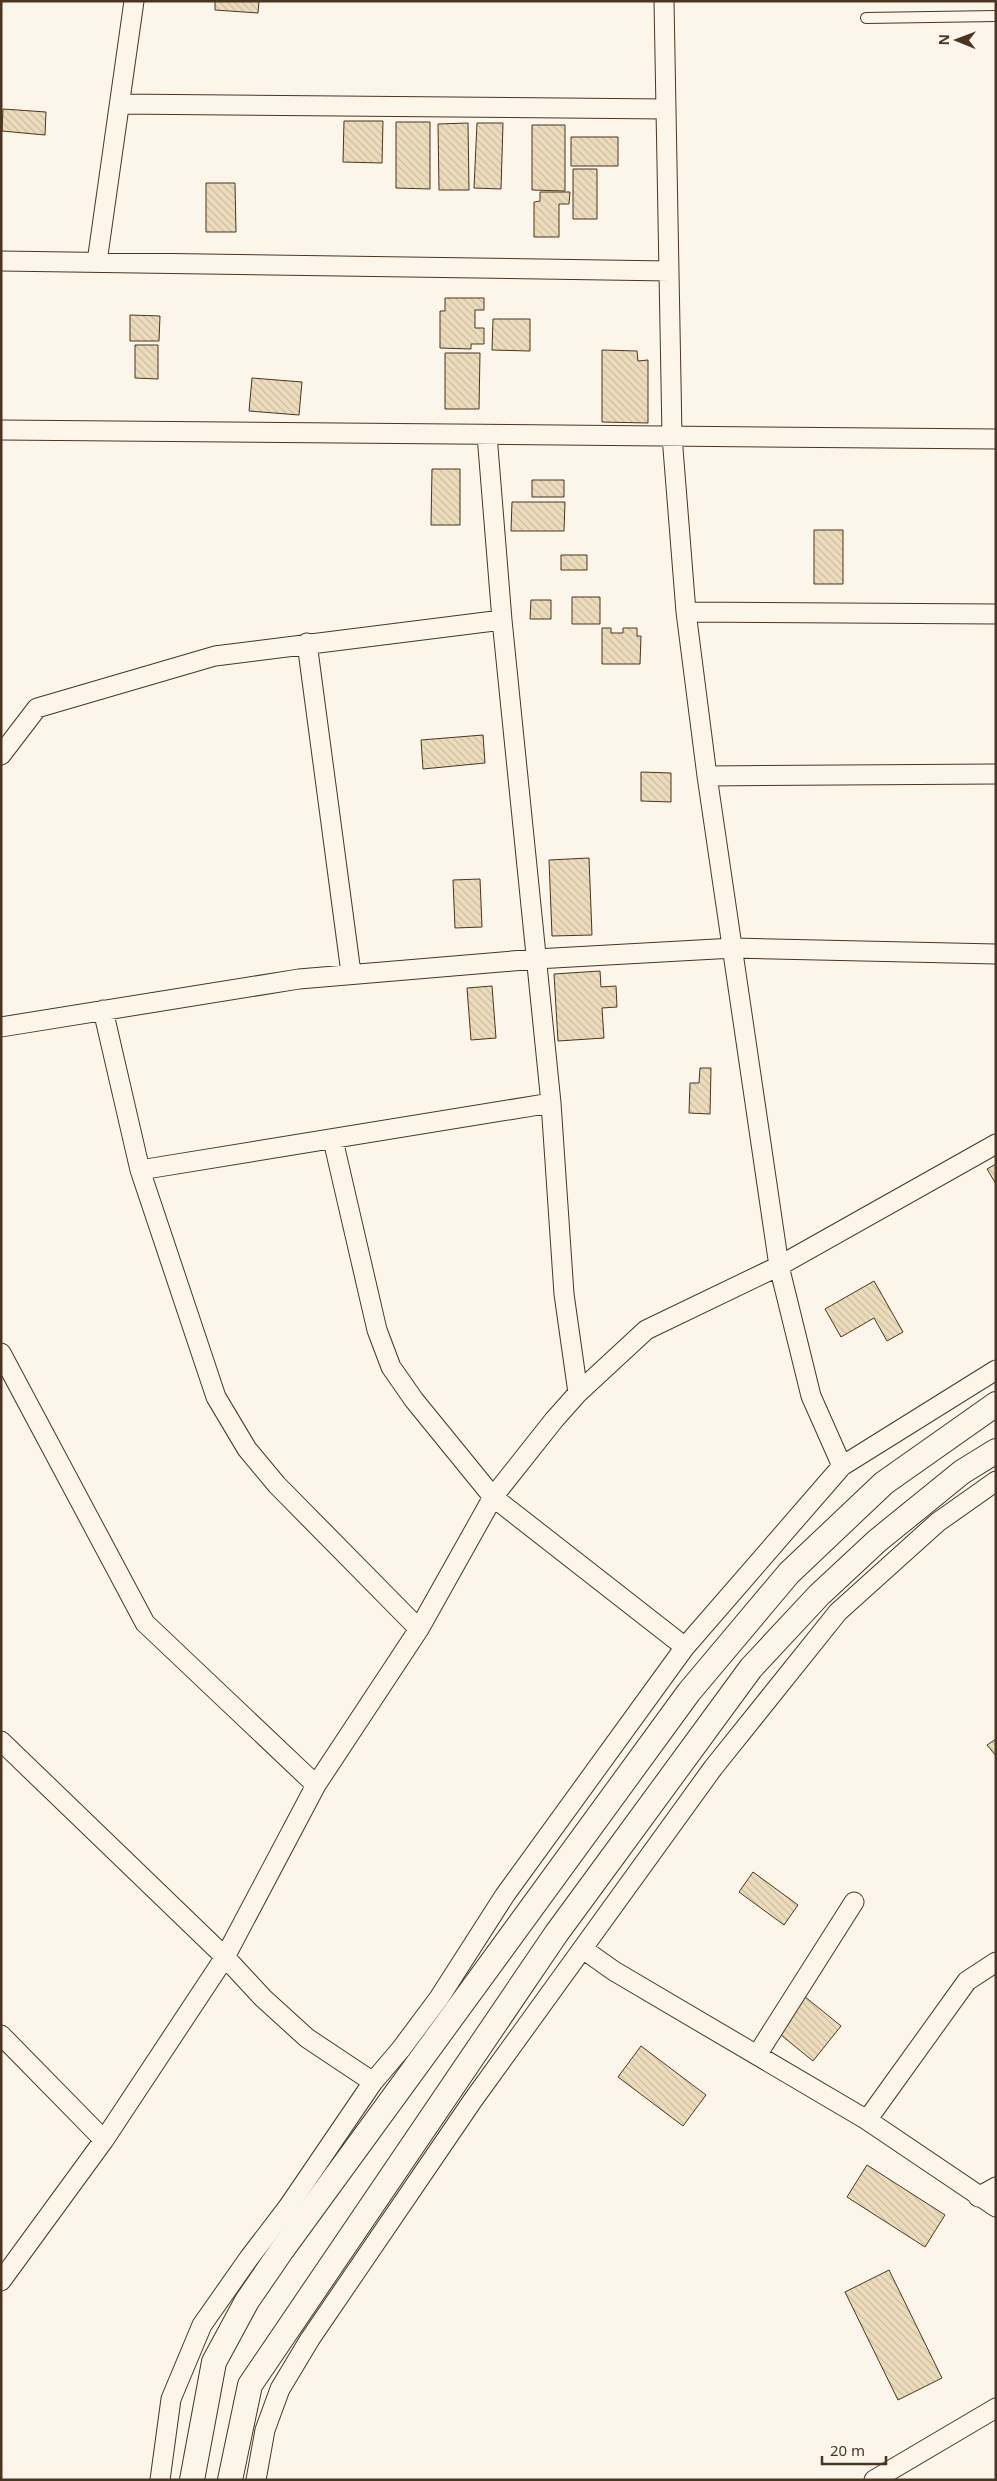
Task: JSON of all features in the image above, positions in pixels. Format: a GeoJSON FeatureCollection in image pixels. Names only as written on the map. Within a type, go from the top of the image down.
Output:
{"type":"FeatureCollection","features":[{"type":"Feature","properties":{"kind":"street"},"geometry":{"type":"LineString","coordinates":[[97,262],[134,1]]}},
{"type":"Feature","properties":{"kind":"street"},"geometry":{"type":"LineString","coordinates":[[664,1],[672,436],[686,612],[707,776],[734,948],[779,1266],[811,1396],[842,1466]]}},
{"type":"Feature","properties":{"kind":"street"},"geometry":{"type":"LineString","coordinates":[[120,104],[666,109]]}},
{"type":"Feature","properties":{"kind":"street"},"geometry":{"type":"LineString","coordinates":[[1,260],[669,272]]}},
{"type":"Feature","properties":{"kind":"street"},"geometry":{"type":"LineString","coordinates":[[1,430],[996,439]]}},
{"type":"Feature","properties":{"kind":"street"},"geometry":{"type":"LineString","coordinates":[[487,435],[502,620],[551,1103],[564,1294],[578,1394]]}},
{"type":"Feature","properties":{"kind":"street"},"geometry":{"type":"LineString","coordinates":[[686,612],[996,614]]}},
{"type":"Feature","properties":{"kind":"street"},"geometry":{"type":"LineString","coordinates":[[1,756],[37,708],[214,656],[502,620]]}},
{"type":"Feature","properties":{"kind":"street"},"geometry":{"type":"LineString","coordinates":[[307,643],[351,973]]}},
{"type":"Feature","properties":{"kind":"street"},"geometry":{"type":"LineString","coordinates":[[707,776],[996,774]]}},
{"type":"Feature","properties":{"kind":"street"},"geometry":{"type":"LineString","coordinates":[[1,1027],[299,979],[351,973],[536,959],[734,948],[996,954]]}},
{"type":"Feature","properties":{"kind":"street"},"geometry":{"type":"LineString","coordinates":[[103,1010],[140,1170],[216,1397],[247,1449],[277,1485],[419,1629]]}},
{"type":"Feature","properties":{"kind":"street"},"geometry":{"type":"LineString","coordinates":[[140,1170],[334,1140],[551,1103]]}},
{"type":"Feature","properties":{"kind":"street"},"geometry":{"type":"LineString","coordinates":[[334,1140],[377,1330],[391,1367],[414,1400],[494,1497],[685,1647]]}},
{"type":"Feature","properties":{"kind":"street"},"geometry":{"type":"LineString","coordinates":[[1,2281],[104,2140],[225,1957],[316,1785],[419,1629],[494,1497],[554,1420],[578,1394],[646,1330],[779,1266],[996,1144]]}},
{"type":"Feature","properties":{"kind":"street"},"geometry":{"type":"LineString","coordinates":[[1,1353],[145,1623],[316,1785]]}},
{"type":"Feature","properties":{"kind":"street"},"geometry":{"type":"LineString","coordinates":[[160,2480],[171,2399],[202,2325],[249,2258],[300,2191],[373,2082],[401,2049],[439,1998],[504,1895],[685,1647],[842,1466],[996,1370]]}},
{"type":"Feature","properties":{"kind":"street"},"geometry":{"type":"LineString","coordinates":[[192,2480],[214,2362],[247,2301],[282,2250],[689,1692],[789,1573],[884,1483],[996,1404]]}},
{"type":"Feature","properties":{"kind":"street"},"geometry":{"type":"LineString","coordinates":[[230,2480],[250,2385],[556,1934],[751,1668],[819,1595],[877,1541],[962,1472],[996,1451]]}},
{"type":"Feature","properties":{"kind":"street"},"geometry":{"type":"LineString","coordinates":[[256,2480],[265,2430],[280,2389],[316,2331],[468,2108],[713,1768],[838,1612],[938,1522],[996,1481]]}},
{"type":"Feature","properties":{"kind":"street"},"geometry":{"type":"LineString","coordinates":[[1,1741],[225,1957],[263,1998],[307,2038],[373,2082]]}},
{"type":"Feature","properties":{"kind":"street"},"geometry":{"type":"LineString","coordinates":[[757,2056],[854,1902]]}},
{"type":"Feature","properties":{"kind":"street"},"geometry":{"type":"LineString","coordinates":[[583,1949],[614,1971],[867,2120],[978,2197],[996,2207]]}},
{"type":"Feature","properties":{"kind":"street"},"geometry":{"type":"LineString","coordinates":[[867,2120],[967,1982],[996,1962]]}},
{"type":"Feature","properties":{"kind":"street"},"geometry":{"type":"LineString","coordinates":[[1,2035],[104,2140]]}},
{"type":"Feature","properties":{"kind":"street"},"geometry":{"type":"LineString","coordinates":[[978,2197],[996,2187]]}},
{"type":"Feature","properties":{"kind":"street"},"geometry":{"type":"LineString","coordinates":[[874,2480],[996,2408]]}},
{"type":"Feature","properties":{"kind":"lane"},"geometry":{"type":"LineString","coordinates":[[866,18],[996,16]]}},
{"type":"Feature","properties":{"kind":"building"},"geometry":{"type":"Polygon","coordinates":[[[215,1],[259,1],[258,13],[215,10],[215,1]]]}},
{"type":"Feature","properties":{"kind":"building"},"geometry":{"type":"Polygon","coordinates":[[[3,109],[46,112],[45,135],[2,131],[3,109]]]}},
{"type":"Feature","properties":{"kind":"building"},"geometry":{"type":"Polygon","coordinates":[[[344,121],[383,121],[382,163],[343,162],[344,121]]]}},
{"type":"Feature","properties":{"kind":"building"},"geometry":{"type":"Polygon","coordinates":[[[396,122],[430,122],[430,189],[396,188],[396,122]]]}},
{"type":"Feature","properties":{"kind":"building"},"geometry":{"type":"Polygon","coordinates":[[[468,123],[469,190],[439,190],[438,124],[468,123]]]}},
{"type":"Feature","properties":{"kind":"building"},"geometry":{"type":"Polygon","coordinates":[[[477,123],[503,123],[501,189],[474,188],[477,123]]]}},
{"type":"Feature","properties":{"kind":"building"},"geometry":{"type":"Polygon","coordinates":[[[532,125],[565,125],[565,191],[532,190],[532,125]]]}},
{"type":"Feature","properties":{"kind":"building"},"geometry":{"type":"Polygon","coordinates":[[[571,137],[618,137],[618,166],[571,166],[571,137]]]}},
{"type":"Feature","properties":{"kind":"building"},"geometry":{"type":"Polygon","coordinates":[[[573,169],[597,169],[597,219],[573,219],[573,169]]]}},
{"type":"Feature","properties":{"kind":"building"},"geometry":{"type":"Polygon","coordinates":[[[206,183],[235,183],[236,232],[206,232],[206,183]]]}},
{"type":"Feature","properties":{"kind":"building"},"geometry":{"type":"Polygon","coordinates":[[[540,192],[570,192],[569,204],[559,204],[559,237],[534,237],[534,202],[540,201],[540,192]]]}},
{"type":"Feature","properties":{"kind":"building"},"geometry":{"type":"Polygon","coordinates":[[[445,298],[484,298],[484,310],[475,310],[475,328],[484,328],[484,344],[471,344],[471,349],[440,348],[440,311],[445,311],[445,298]]]}},
{"type":"Feature","properties":{"kind":"building"},"geometry":{"type":"Polygon","coordinates":[[[130,315],[160,316],[159,341],[130,341],[130,315]]]}},
{"type":"Feature","properties":{"kind":"building"},"geometry":{"type":"Polygon","coordinates":[[[493,319],[530,319],[530,351],[492,350],[493,319]]]}},
{"type":"Feature","properties":{"kind":"building"},"geometry":{"type":"Polygon","coordinates":[[[135,345],[158,345],[158,379],[135,378],[135,345]]]}},
{"type":"Feature","properties":{"kind":"building"},"geometry":{"type":"Polygon","coordinates":[[[602,350],[637,351],[638,361],[648,360],[648,423],[602,422],[602,350]]]}},
{"type":"Feature","properties":{"kind":"building"},"geometry":{"type":"Polygon","coordinates":[[[445,353],[480,353],[479,409],[445,409],[445,353]]]}},
{"type":"Feature","properties":{"kind":"building"},"geometry":{"type":"Polygon","coordinates":[[[252,378],[302,382],[299,415],[249,411],[252,378]]]}},
{"type":"Feature","properties":{"kind":"building"},"geometry":{"type":"Polygon","coordinates":[[[432,469],[460,469],[460,525],[431,525],[432,469]]]}},
{"type":"Feature","properties":{"kind":"building"},"geometry":{"type":"Polygon","coordinates":[[[532,480],[564,480],[564,497],[532,497],[532,480]]]}},
{"type":"Feature","properties":{"kind":"building"},"geometry":{"type":"Polygon","coordinates":[[[512,502],[565,502],[564,531],[511,531],[512,502]]]}},
{"type":"Feature","properties":{"kind":"building"},"geometry":{"type":"Polygon","coordinates":[[[814,530],[843,530],[843,584],[814,584],[814,530]]]}},
{"type":"Feature","properties":{"kind":"building"},"geometry":{"type":"Polygon","coordinates":[[[561,555],[587,555],[587,570],[561,570],[561,555]]]}},
{"type":"Feature","properties":{"kind":"building"},"geometry":{"type":"Polygon","coordinates":[[[572,597],[600,597],[600,624],[572,624],[572,597]]]}},
{"type":"Feature","properties":{"kind":"building"},"geometry":{"type":"Polygon","coordinates":[[[531,600],[551,600],[551,619],[530,619],[531,600]]]}},
{"type":"Feature","properties":{"kind":"building"},"geometry":{"type":"Polygon","coordinates":[[[602,628],[611,628],[611,633],[623,633],[623,628],[637,628],[637,636],[641,636],[640,664],[602,664],[602,628]]]}},
{"type":"Feature","properties":{"kind":"building"},"geometry":{"type":"Polygon","coordinates":[[[483,735],[485,763],[423,769],[421,740],[483,735]]]}},
{"type":"Feature","properties":{"kind":"building"},"geometry":{"type":"Polygon","coordinates":[[[641,772],[671,773],[671,802],[641,801],[641,772]]]}},
{"type":"Feature","properties":{"kind":"building"},"geometry":{"type":"Polygon","coordinates":[[[589,858],[592,935],[552,936],[549,860],[589,858]]]}},
{"type":"Feature","properties":{"kind":"building"},"geometry":{"type":"Polygon","coordinates":[[[480,879],[482,927],[455,928],[453,880],[480,879]]]}},
{"type":"Feature","properties":{"kind":"building"},"geometry":{"type":"Polygon","coordinates":[[[600,971],[601,987],[616,986],[617,1007],[602,1008],[604,1038],[558,1041],[554,974],[600,971]]]}},
{"type":"Feature","properties":{"kind":"building"},"geometry":{"type":"Polygon","coordinates":[[[492,986],[496,1038],[471,1040],[467,988],[492,986]]]}},
{"type":"Feature","properties":{"kind":"building"},"geometry":{"type":"Polygon","coordinates":[[[700,1068],[711,1068],[710,1114],[689,1113],[690,1083],[699,1083],[700,1068]]]}},
{"type":"Feature","properties":{"kind":"building"},"geometry":{"type":"Polygon","coordinates":[[[996,1164],[996,1184],[987,1169],[996,1164]]]}},
{"type":"Feature","properties":{"kind":"building"},"geometry":{"type":"Polygon","coordinates":[[[874,1281],[903,1332],[887,1341],[874,1318],[841,1337],[825,1309],[874,1281]]]}},
{"type":"Feature","properties":{"kind":"building"},"geometry":{"type":"Polygon","coordinates":[[[996,1739],[996,1756],[987,1745],[996,1739]]]}},
{"type":"Feature","properties":{"kind":"building"},"geometry":{"type":"Polygon","coordinates":[[[753,1872],[798,1905],[784,1925],[739,1892],[753,1872]]]}},
{"type":"Feature","properties":{"kind":"building"},"geometry":{"type":"Polygon","coordinates":[[[804,1996],[841,2026],[813,2061],[776,2031],[804,1996]]]}},
{"type":"Feature","properties":{"kind":"building"},"geometry":{"type":"Polygon","coordinates":[[[641,2046],[706,2095],[683,2126],[618,2077],[641,2046]]]}},
{"type":"Feature","properties":{"kind":"building"},"geometry":{"type":"Polygon","coordinates":[[[867,2165],[945,2215],[925,2247],[847,2197],[867,2165]]]}},
{"type":"Feature","properties":{"kind":"building"},"geometry":{"type":"Polygon","coordinates":[[[889,2270],[942,2378],[898,2400],[845,2292],[889,2270]]]}}]}
